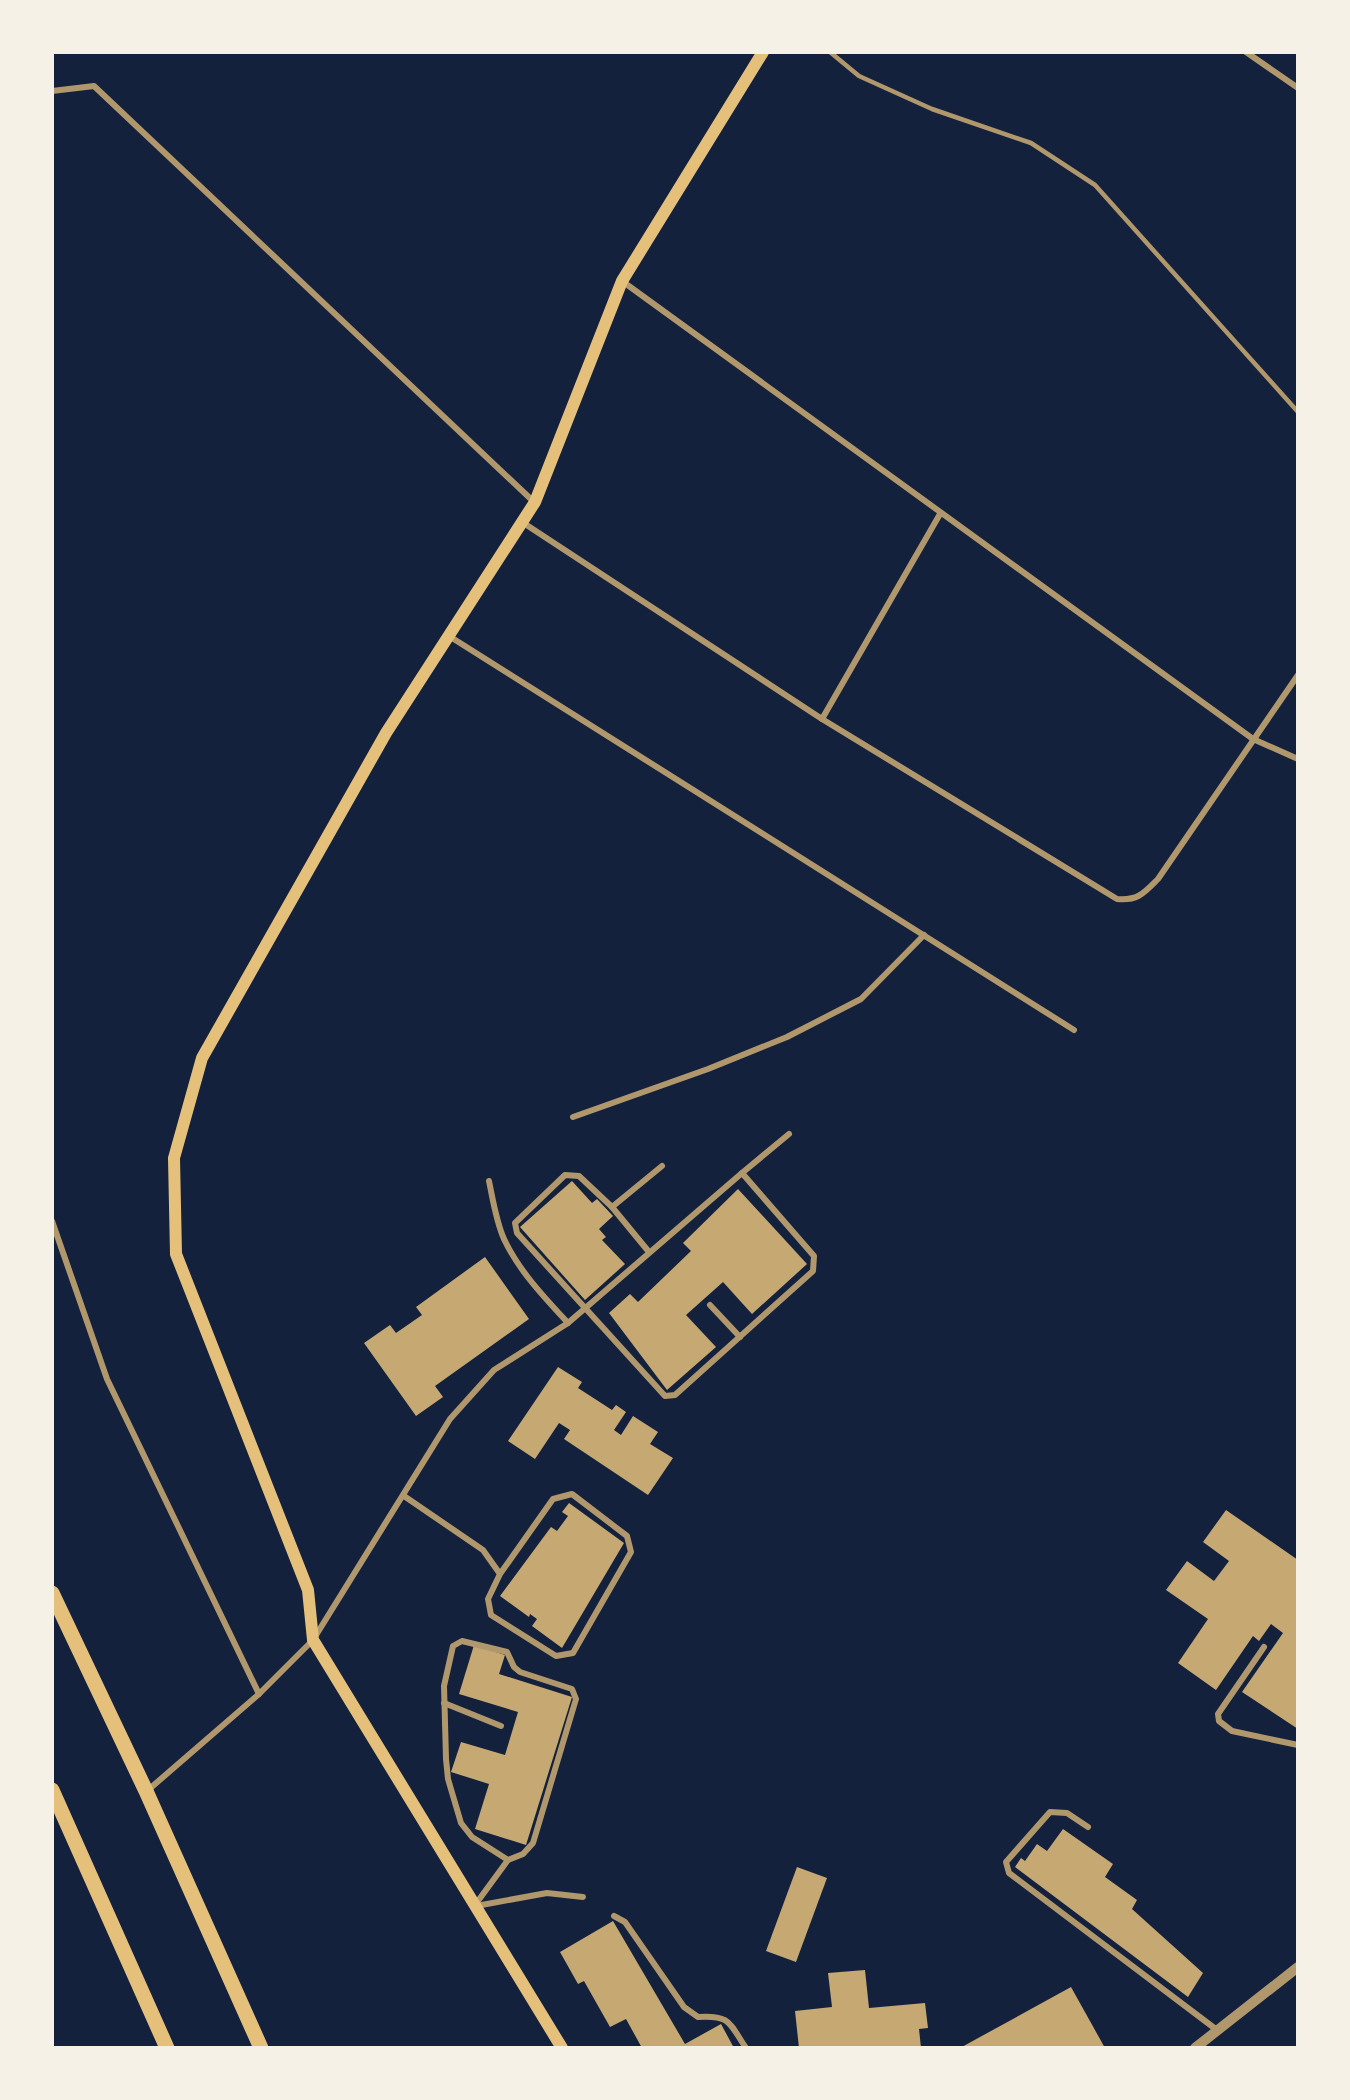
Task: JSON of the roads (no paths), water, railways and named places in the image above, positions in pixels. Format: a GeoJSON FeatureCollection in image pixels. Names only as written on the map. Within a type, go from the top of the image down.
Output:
{"type":"FeatureCollection","features":[{"type":"Feature","properties":{"kind":"main road"},"geometry":{"type":"LineString","coordinates":[[562,2048],[314,1640],[308,1590],[176,1254],[174,1158],[202,1058],[386,733],[535,502],[622,281],[763,52]]}},
{"type":"Feature","properties":{"kind":"main road"},"geometry":{"type":"LineString","coordinates":[[52,1593],[146,1791],[261,2048]]}},
{"type":"Feature","properties":{"kind":"main road"},"geometry":{"type":"LineString","coordinates":[[52,1790],[167,2048]]}},
{"type":"Feature","properties":{"kind":"street"},"geometry":{"type":"LineString","coordinates":[[1246,52],[1298,88]]}},
{"type":"Feature","properties":{"kind":"street"},"geometry":{"type":"LineString","coordinates":[[52,91],[94,86],[535,502]]}},
{"type":"Feature","properties":{"kind":"street"},"geometry":{"type":"LineString","coordinates":[[622,281],[1253,739],[1298,759]]}},
{"type":"Feature","properties":{"kind":"street"},"geometry":{"type":"LineString","coordinates":[[822,719],[940,514]]}},
{"type":"Feature","properties":{"kind":"street"},"geometry":{"type":"LineString","coordinates":[[522,522],[822,719],[1116,899],[1130,900],[1143,894],[1158,879],[1298,675]]}},
{"type":"Feature","properties":{"kind":"street"},"geometry":{"type":"LineString","coordinates":[[449,636],[1074,1030]]}},
{"type":"Feature","properties":{"kind":"street"},"geometry":{"type":"LineString","coordinates":[[573,1117],[708,1069],[787,1037],[861,999],[924,935]]}},
{"type":"Feature","properties":{"kind":"street"},"geometry":{"type":"LineString","coordinates":[[146,1791],[259,1694],[314,1640],[450,1419],[494,1370],[568,1323],[789,1134]]}},
{"type":"Feature","properties":{"kind":"street"},"geometry":{"type":"LineString","coordinates":[[612,1207],[662,1166]]}},
{"type":"Feature","properties":{"kind":"street"},"geometry":{"type":"LineString","coordinates":[[649,1252],[612,1207],[579,1176],[565,1175],[515,1222],[517,1233],[665,1396],[675,1395],[813,1271],[814,1256],[742,1173]]}},
{"type":"Feature","properties":{"kind":"street"},"geometry":{"type":"LineString","coordinates":[[489,1181],[503,1237],[515,1260],[535,1287],[568,1323]]}},
{"type":"Feature","properties":{"kind":"street"},"geometry":{"type":"LineString","coordinates":[[52,1221],[107,1379],[259,1694]]}},
{"type":"Feature","properties":{"kind":"street"},"geometry":{"type":"LineString","coordinates":[[710,1305],[740,1336]]}},
{"type":"Feature","properties":{"kind":"street"},"geometry":{"type":"LineString","coordinates":[[572,1494],[627,1536],[631,1551],[573,1653],[556,1656],[491,1615],[488,1599],[500,1574],[553,1499],[572,1494]]}},
{"type":"Feature","properties":{"kind":"street"},"geometry":{"type":"LineString","coordinates":[[404,1496],[483,1550],[500,1574]]}},
{"type":"Feature","properties":{"kind":"street"},"geometry":{"type":"LineString","coordinates":[[475,1906],[508,1860],[523,1854],[533,1843],[576,1699],[572,1689],[520,1672],[514,1667],[507,1652],[462,1641],[453,1646],[444,1686],[448,1779],[461,1823],[472,1837],[508,1860]]}},
{"type":"Feature","properties":{"kind":"street"},"geometry":{"type":"LineString","coordinates":[[1264,1647],[1218,1714],[1219,1721],[1232,1731],[1298,1746]]}},
{"type":"Feature","properties":{"kind":"street"},"geometry":{"type":"LineString","coordinates":[[444,1702],[501,1726]]}},
{"type":"Feature","properties":{"kind":"street"},"geometry":{"type":"LineString","coordinates":[[1088,1827],[1067,1813],[1050,1812],[1006,1862],[1009,1872],[1217,2030]]}},
{"type":"Feature","properties":{"kind":"street"},"geometry":{"type":"LineString","coordinates":[[475,1906],[548,1893],[583,1898]]}},
{"type":"Feature","properties":{"kind":"street"},"geometry":{"type":"LineString","coordinates":[[614,1916],[625,1922],[684,2007],[698,2017],[718,2016],[728,2021],[746,2048]]}},
{"type":"Feature","properties":{"kind":"street"},"geometry":{"type":"LineString","coordinates":[[1195,2048],[1298,1967]]}},
{"type":"Feature","properties":{"kind":"lane"},"geometry":{"type":"LineString","coordinates":[[830,52],[858,76],[932,109],[1031,143],[1095,185],[1298,412]]}}]}
